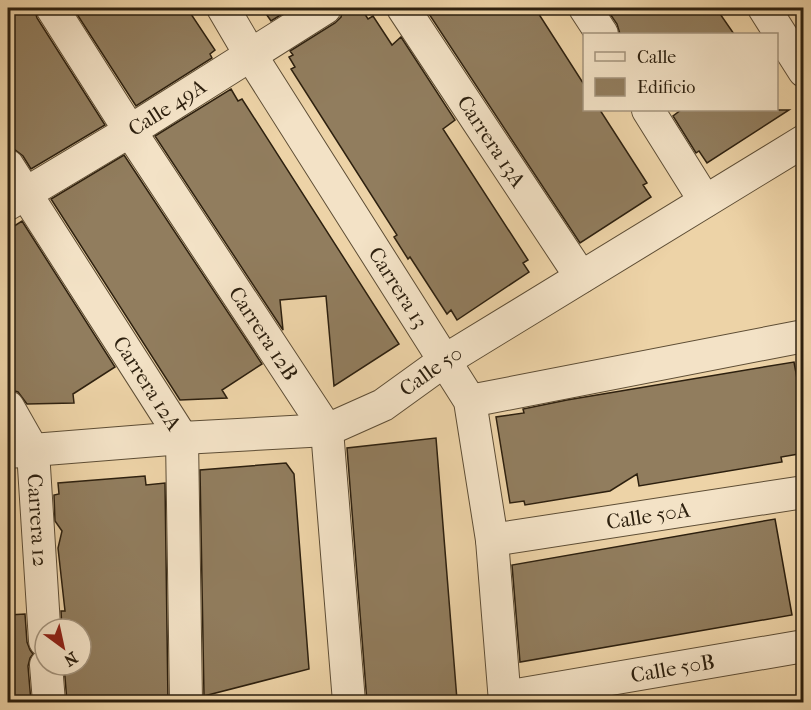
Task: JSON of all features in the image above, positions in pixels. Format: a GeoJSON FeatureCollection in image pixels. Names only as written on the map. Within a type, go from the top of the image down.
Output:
{"type":"FeatureCollection","features":[{"type":"Feature","properties":{"kind":"street","name":"Carrera 12B"},"geometry":{"type":"LineString","coordinates":[[52,8],[130,131],[327,430],[349,702]]}},
{"type":"Feature","properties":{"kind":"street","name":"Carrera 13"},"geometry":{"type":"LineString","coordinates":[[223,8],[470,401],[492,540],[505,700]]}},
{"type":"Feature","properties":{"kind":"street","name":"Calle 49A"},"geometry":{"type":"LineString","coordinates":[[17,199],[325,8]]}},
{"type":"Feature","properties":{"kind":"street","name":"Carrera 13A"},"geometry":{"type":"LineString","coordinates":[[403,8],[581,278]]}},
{"type":"Feature","properties":{"kind":"street"},"geometry":{"type":"LineString","coordinates":[[585,8],[601,33]]}},
{"type":"Feature","properties":{"kind":"street"},"geometry":{"type":"LineString","coordinates":[[764,8],[804,71]]}},
{"type":"Feature","properties":{"kind":"street"},"geometry":{"type":"LineString","coordinates":[[649,111],[705,201]]}},
{"type":"Feature","properties":{"kind":"street","name":"Calle 50"},"geometry":{"type":"LineString","coordinates":[[20,451],[182,438],[327,430],[383,405],[444,361],[804,141]]}},
{"type":"Feature","properties":{"kind":"street","name":"Carrera 12A"},"geometry":{"type":"LineString","coordinates":[[8,166],[17,199],[182,438],[186,702]]}},
{"type":"Feature","properties":{"kind":"street"},"geometry":{"type":"LineString","coordinates":[[470,401],[804,336]]}},
{"type":"Feature","properties":{"kind":"street","name":"Carrera 12"},"geometry":{"type":"LineString","coordinates":[[8,407],[20,451],[42,617]]}},
{"type":"Feature","properties":{"kind":"street","name":"Calle 50A"},"geometry":{"type":"LineString","coordinates":[[492,540],[804,492]]}},
{"type":"Feature","properties":{"kind":"street","name":"Calle 50B"},"geometry":{"type":"LineString","coordinates":[[505,700],[804,646]]}},
{"type":"Feature","properties":{"kind":"street"},"geometry":{"type":"LineString","coordinates":[[47,677],[49,702]]}},
{"type":"Feature","properties":{"kind":"building"},"geometry":{"type":"Polygon","coordinates":[[[8,8],[34,8],[37,18],[105,125],[31,169],[8,139],[8,8]]]}},
{"type":"Feature","properties":{"kind":"building"},"geometry":{"type":"Polygon","coordinates":[[[73,8],[187,8],[215,50],[210,54],[212,58],[136,106],[73,8]]]}},
{"type":"Feature","properties":{"kind":"building"},"geometry":{"type":"Polygon","coordinates":[[[262,8],[292,8],[271,21],[262,8]]]}},
{"type":"Feature","properties":{"kind":"building"},"geometry":{"type":"Polygon","coordinates":[[[343,8],[361,8],[368,19],[373,16],[392,45],[401,37],[455,120],[443,129],[528,260],[523,263],[529,272],[457,320],[451,310],[447,314],[410,257],[408,259],[394,237],[397,235],[291,69],[295,67],[289,57],[293,55],[290,51],[335,23],[341,17],[343,8]]]}},
{"type":"Feature","properties":{"kind":"building"},"geometry":{"type":"Polygon","coordinates":[[[437,8],[535,8],[583,83],[583,111],[601,111],[647,183],[643,185],[651,197],[580,243],[429,14],[437,8]]]}},
{"type":"Feature","properties":{"kind":"building"},"geometry":{"type":"Polygon","coordinates":[[[606,8],[716,8],[733,33],[620,33],[617,24],[606,8]]]}},
{"type":"Feature","properties":{"kind":"building"},"geometry":{"type":"Polygon","coordinates":[[[231,89],[238,101],[242,99],[399,344],[334,386],[326,296],[280,300],[283,330],[155,136],[231,89]]]}},
{"type":"Feature","properties":{"kind":"building"},"geometry":{"type":"Polygon","coordinates":[[[789,110],[707,163],[699,151],[696,153],[673,116],[680,111],[789,110]]]}},
{"type":"Feature","properties":{"kind":"building"},"geometry":{"type":"Polygon","coordinates":[[[124,155],[262,364],[222,390],[227,398],[180,400],[51,199],[124,155]]]}},
{"type":"Feature","properties":{"kind":"building"},"geometry":{"type":"Polygon","coordinates":[[[22,221],[115,367],[73,394],[74,403],[27,404],[18,392],[8,389],[8,230],[22,221]]]}},
{"type":"Feature","properties":{"kind":"building"},"geometry":{"type":"Polygon","coordinates":[[[794,362],[804,417],[804,453],[781,457],[782,462],[639,486],[637,474],[610,491],[525,505],[524,501],[510,503],[496,417],[524,413],[523,409],[567,400],[794,362]]]}},
{"type":"Feature","properties":{"kind":"building"},"geometry":{"type":"Polygon","coordinates":[[[436,438],[457,700],[452,700],[452,702],[367,702],[347,448],[436,438]]]}},
{"type":"Feature","properties":{"kind":"building"},"geometry":{"type":"Polygon","coordinates":[[[286,463],[294,474],[309,669],[204,696],[200,470],[286,463]]]}},
{"type":"Feature","properties":{"kind":"building"},"geometry":{"type":"Polygon","coordinates":[[[145,476],[146,485],[165,483],[168,702],[67,702],[65,677],[93,677],[93,617],[61,617],[61,611],[65,611],[58,548],[62,531],[55,521],[54,495],[59,494],[58,483],[145,476]]]}},
{"type":"Feature","properties":{"kind":"building"},"geometry":{"type":"Polygon","coordinates":[[[775,519],[792,615],[520,662],[512,565],[775,519]]]}},
{"type":"Feature","properties":{"kind":"building"},"geometry":{"type":"Polygon","coordinates":[[[25,614],[27,642],[33,654],[28,666],[31,702],[8,702],[8,615],[25,614]]]}}]}
